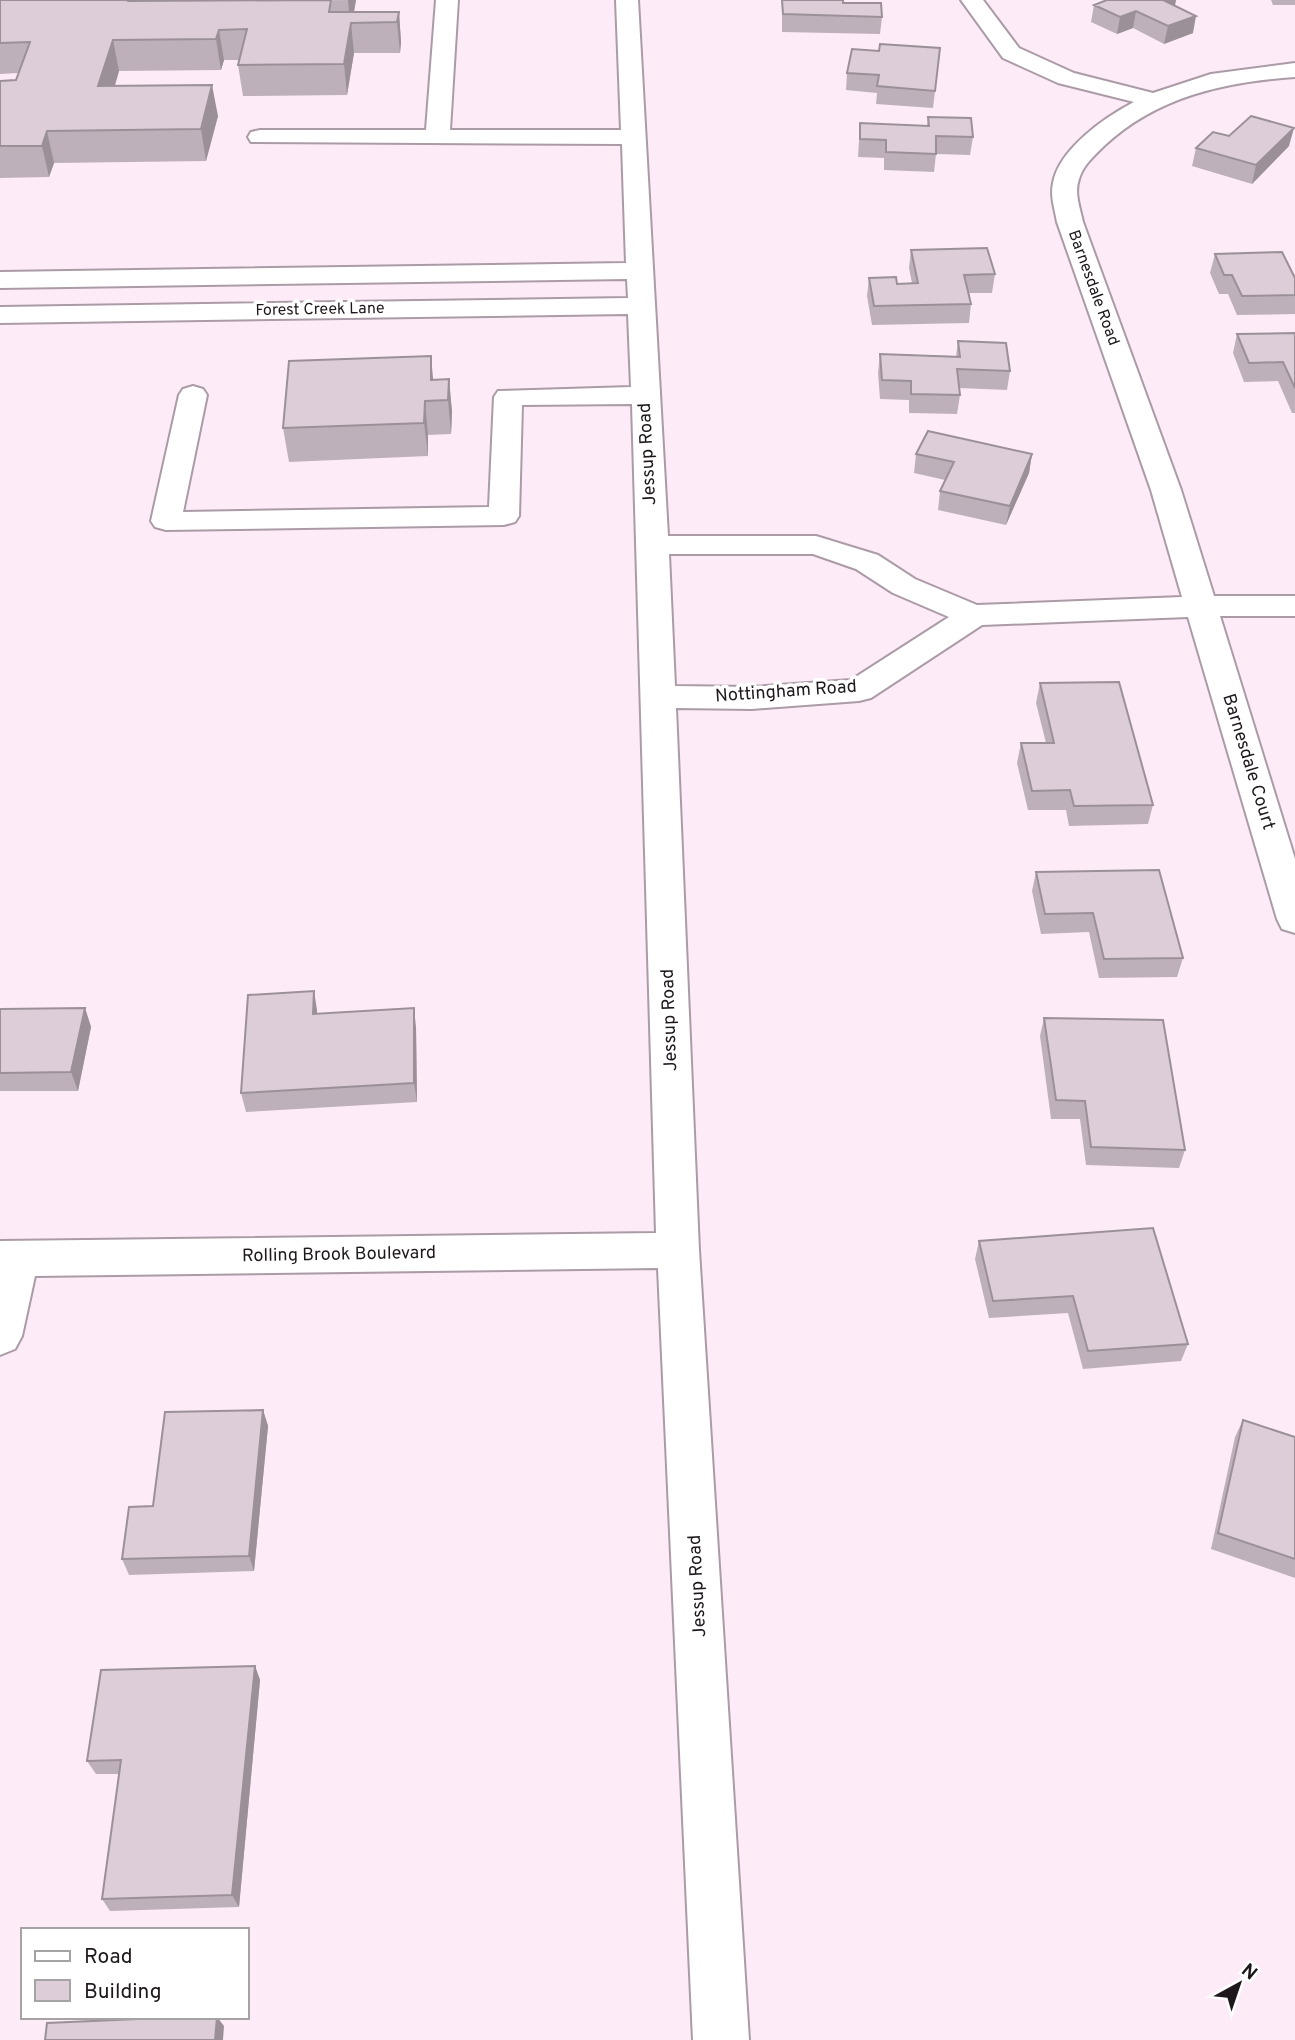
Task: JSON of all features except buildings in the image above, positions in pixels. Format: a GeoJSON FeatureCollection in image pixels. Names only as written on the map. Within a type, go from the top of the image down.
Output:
{"type":"FeatureCollection","features":[{"type":"Feature","properties":{"kind":"street"},"geometry":{"type":"LineString","coordinates":[[438,135],[447,0]]}},
{"type":"Feature","properties":{"kind":"street","name":"Jessup Road"},"geometry":{"type":"LineString","coordinates":[[627,0],[653,545],[678,1250],[711,1806],[720,2040]]}},
{"type":"Feature","properties":{"kind":"street"},"geometry":{"type":"LineString","coordinates":[[972,0],[1011,53],[1066,78],[1153,100]]}},
{"type":"Feature","properties":{"kind":"street","name":"Barnesdale Road"},"geometry":{"type":"LineString","coordinates":[[1202,606],[1166,490],[1070,222],[1065,184],[1078,159],[1097,138],[1153,100],[1224,79],[1262,72],[1295,70]]}},
{"type":"Feature","properties":{"kind":"street"},"geometry":{"type":"LineString","coordinates":[[260,137],[632,137]]}},
{"type":"Feature","properties":{"kind":"street","name":"Forest Creek Lane"},"geometry":{"type":"LineString","coordinates":[[0,280],[640,288]]}},
{"type":"Feature","properties":{"kind":"street","name":"Forest Creek Lane"},"geometry":{"type":"LineString","coordinates":[[0,315],[640,288]]}},
{"type":"Feature","properties":{"kind":"street"},"geometry":{"type":"LineString","coordinates":[[193,395],[166,521],[504,516],[508,397],[645,395]]}},
{"type":"Feature","properties":{"kind":"street"},"geometry":{"type":"LineString","coordinates":[[653,545],[816,544],[867,562],[915,591],[975,615],[1202,606],[1295,606]]}},
{"type":"Feature","properties":{"kind":"street","name":"Barnesdale Court"},"geometry":{"type":"LineString","coordinates":[[1202,606],[1295,919]]}},
{"type":"Feature","properties":{"kind":"street","name":"Nottingham Road"},"geometry":{"type":"LineString","coordinates":[[659,697],[752,698],[859,690],[975,615]]}},
{"type":"Feature","properties":{"kind":"street","name":"Rolling Brook Boulevard"},"geometry":{"type":"LineString","coordinates":[[9,1259],[678,1250]]}},
{"type":"Feature","properties":{"kind":"street"},"geometry":{"type":"LineString","coordinates":[[0,1336],[9,1259]]}}]}
